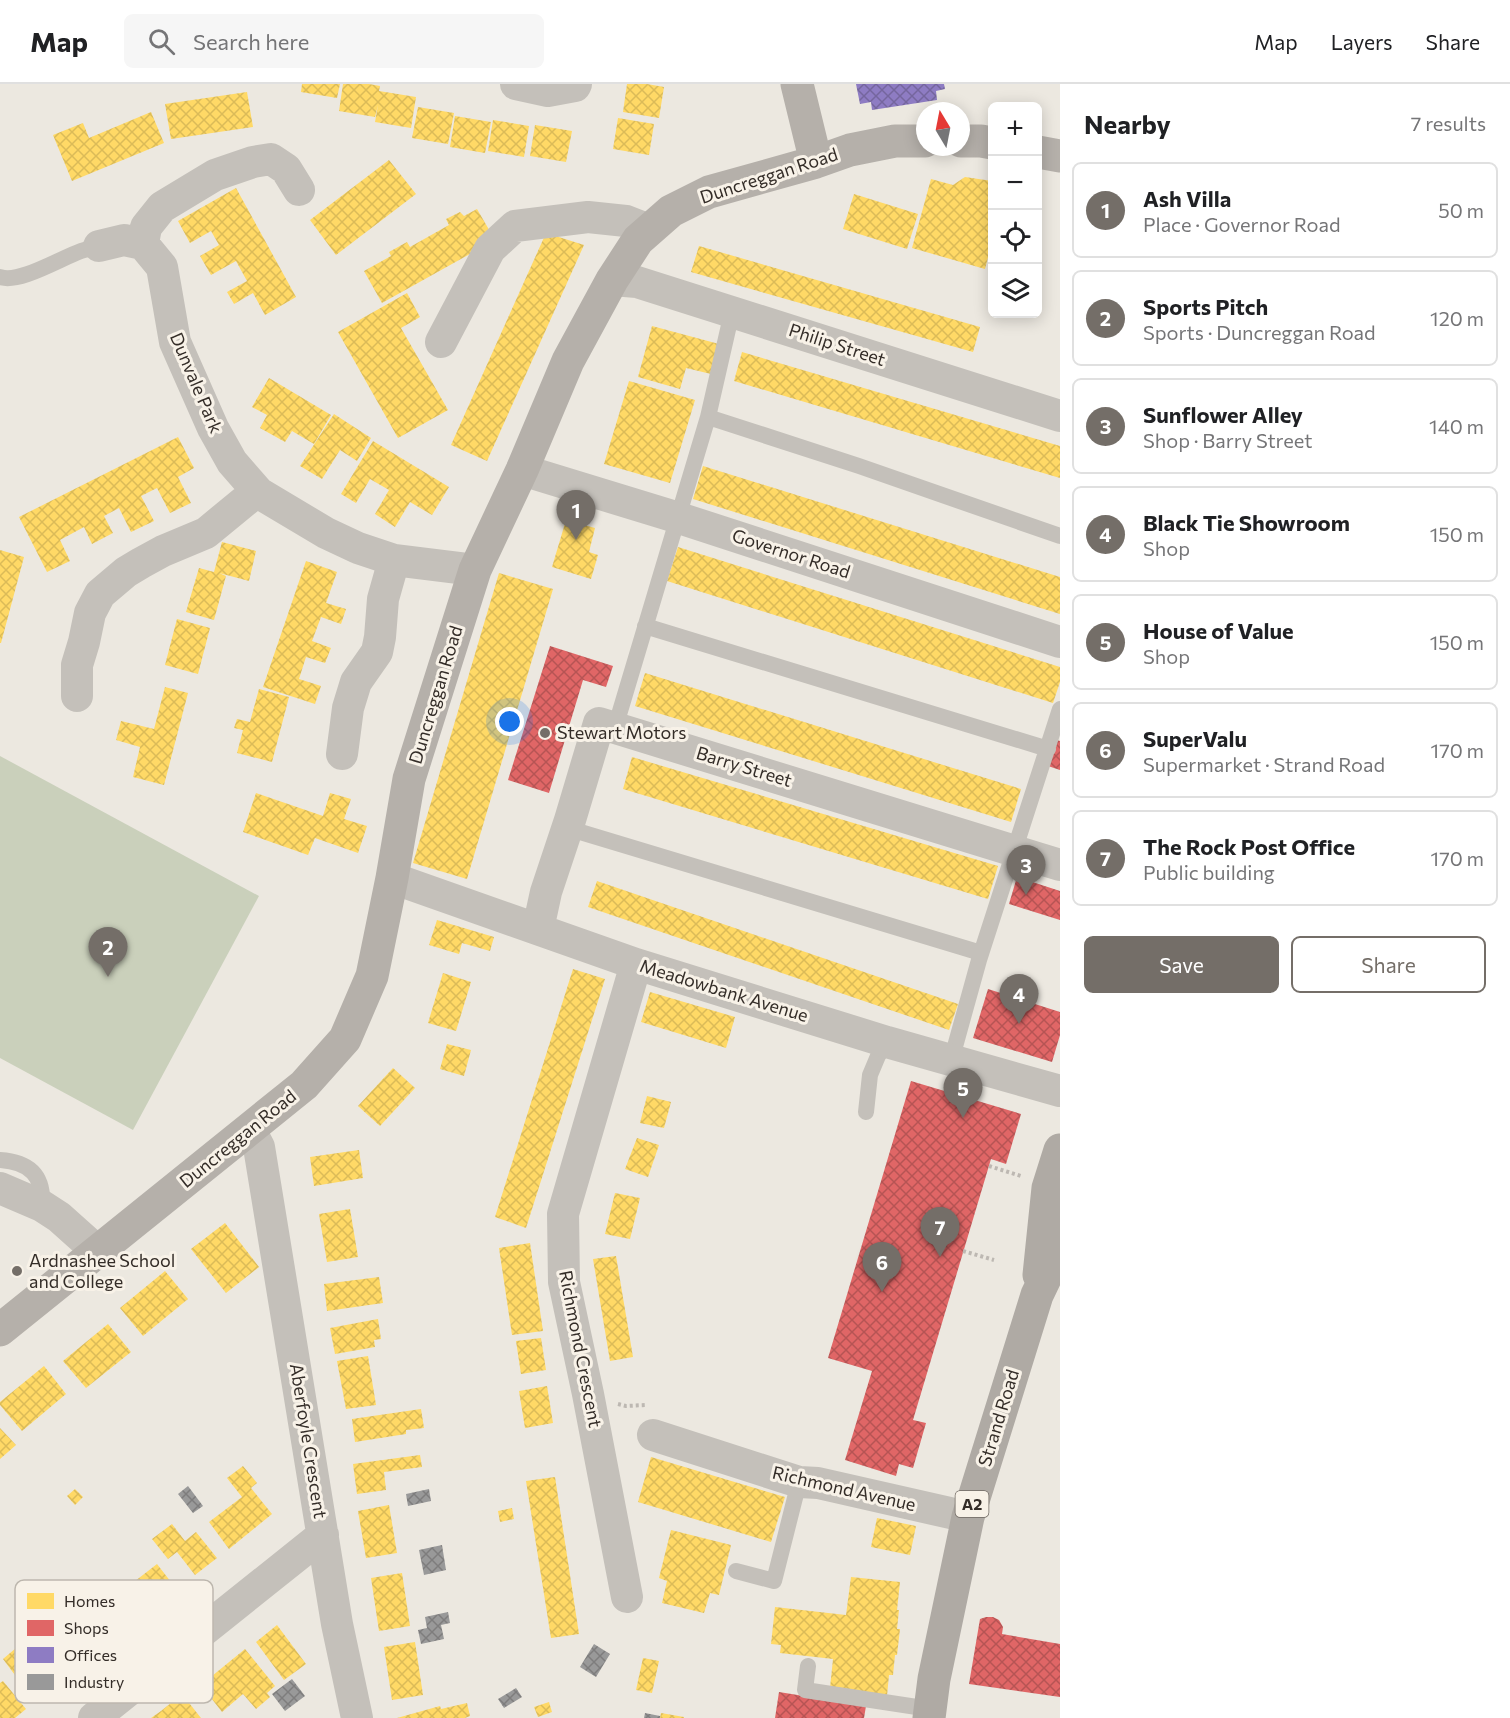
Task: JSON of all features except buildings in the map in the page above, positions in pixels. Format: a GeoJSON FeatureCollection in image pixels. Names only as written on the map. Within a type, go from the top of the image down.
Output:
{"type":"FeatureCollection","features":[{"type":"Feature","properties":{"kind":"highway","name":"Strand Road"},"geometry":{"type":"LineString","coordinates":[[1037,1295],[1048,1188],[1060,1150]]}},
{"type":"Feature","properties":{"kind":"highway","name":"Strand Road"},"geometry":{"type":"LineString","coordinates":[[929,1714],[934,1679],[968,1517],[1037,1295],[1060,1247]]}},
{"type":"Feature","properties":{"kind":"main road"},"geometry":{"type":"LineString","coordinates":[[797,84],[816,162]]}},
{"type":"Feature","properties":{"kind":"main road","name":"Duncreggan Road"},"geometry":{"type":"LineString","coordinates":[[0,1330],[304,1085],[345,1039],[372,976],[410,779],[475,570],[522,470],[568,361],[612,280],[638,240],[671,211],[709,192],[850,150],[895,141],[916,141]]}},
{"type":"Feature","properties":{"kind":"main road"},"geometry":{"type":"LineString","coordinates":[[970,141],[988,142]]}},
{"type":"Feature","properties":{"kind":"main road"},"geometry":{"type":"LineString","coordinates":[[1042,153],[1060,156]]}},
{"type":"Feature","properties":{"kind":"street"},"geometry":{"type":"LineString","coordinates":[[516,84],[548,91],[576,84]]}},
{"type":"Feature","properties":{"kind":"street"},"geometry":{"type":"LineString","coordinates":[[99,246],[124,240],[143,244],[146,227],[162,207],[215,175],[253,162],[271,159],[286,169],[299,190]]}},
{"type":"Feature","properties":{"kind":"street"},"geometry":{"type":"LineString","coordinates":[[441,342],[490,249],[514,225],[588,218],[626,221],[650,230]]}},
{"type":"Feature","properties":{"kind":"street","name":"Dunvale Park"},"geometry":{"type":"LineString","coordinates":[[143,244],[162,267],[176,342],[213,428],[232,462],[257,491],[326,533],[358,548],[394,560],[475,570]]}},
{"type":"Feature","properties":{"kind":"street","name":"Philip Street"},"geometry":{"type":"LineString","coordinates":[[612,280],[638,282],[1060,416]]}},
{"type":"Feature","properties":{"kind":"street","name":"Governor Road"},"geometry":{"type":"LineString","coordinates":[[522,470],[679,518],[1060,642]]}},
{"type":"Feature","properties":{"kind":"street"},"geometry":{"type":"LineString","coordinates":[[77,696],[77,665],[90,613],[100,594],[126,572],[141,563],[206,533],[257,491]]}},
{"type":"Feature","properties":{"kind":"street"},"geometry":{"type":"LineString","coordinates":[[342,754],[348,708],[356,682],[377,652],[383,599],[394,560]]}},
{"type":"Feature","properties":{"kind":"street"},"geometry":{"type":"LineString","coordinates":[[538,929],[546,892],[598,723],[615,728]]}},
{"type":"Feature","properties":{"kind":"street","name":"Barry Street"},"geometry":{"type":"LineString","coordinates":[[615,728],[1060,865]]}},
{"type":"Feature","properties":{"kind":"street","name":"Meadowbank Avenue"},"geometry":{"type":"LineString","coordinates":[[392,878],[636,964],[887,1042],[1060,1091]]}},
{"type":"Feature","properties":{"kind":"street","name":"Richmond Crescent"},"geometry":{"type":"LineString","coordinates":[[627,1597],[564,1282],[562,1214],[636,964]]}},
{"type":"Feature","properties":{"kind":"street","name":"Aberfoyle Crescent"},"geometry":{"type":"LineString","coordinates":[[213,1623],[323,1535],[259,1146],[250,1130]]}},
{"type":"Feature","properties":{"kind":"street"},"geometry":{"type":"LineString","coordinates":[[0,1188],[59,1216],[97,1251]]}},
{"type":"Feature","properties":{"kind":"street","name":"Richmond Avenue"},"geometry":{"type":"LineString","coordinates":[[653,1436],[799,1482],[818,1483],[968,1517]]}},
{"type":"Feature","properties":{"kind":"street"},"geometry":{"type":"LineString","coordinates":[[323,1535],[337,1624],[357,1718]]}},
{"type":"Feature","properties":{"kind":"street","name":"Aberfoyle Crescent"},"geometry":{"type":"LineString","coordinates":[[94,1718],[113,1703]]}},
{"type":"Feature","properties":{"kind":"lane"},"geometry":{"type":"LineString","coordinates":[[0,278],[26,275],[81,251],[99,246]]}},
{"type":"Feature","properties":{"kind":"lane"},"geometry":{"type":"LineString","coordinates":[[615,728],[708,417],[732,312]]}},
{"type":"Feature","properties":{"kind":"lane"},"geometry":{"type":"LineString","coordinates":[[708,417],[859,466],[1060,536]]}},
{"type":"Feature","properties":{"kind":"lane"},"geometry":{"type":"LineString","coordinates":[[645,626],[1048,749]]}},
{"type":"Feature","properties":{"kind":"lane"},"geometry":{"type":"LineString","coordinates":[[951,1061],[981,953],[1060,709]]}},
{"type":"Feature","properties":{"kind":"lane"},"geometry":{"type":"LineString","coordinates":[[567,828],[981,953]]}},
{"type":"Feature","properties":{"kind":"lane"},"geometry":{"type":"LineString","coordinates":[[866,1112],[870,1075],[887,1042]]}},
{"type":"Feature","properties":{"kind":"lane"},"geometry":{"type":"LineString","coordinates":[[0,1160],[18,1162],[35,1174],[43,1194],[42,1206]]}},
{"type":"Feature","properties":{"kind":"lane"},"geometry":{"type":"LineString","coordinates":[[736,1571],[774,1581],[799,1482]]}},
{"type":"Feature","properties":{"kind":"lane"},"geometry":{"type":"LineString","coordinates":[[808,1666],[805,1690],[929,1714]]}},
{"type":"Feature","properties":{"kind":"path"},"geometry":{"type":"LineString","coordinates":[[989,1166],[1021,1176]]}},
{"type":"Feature","properties":{"kind":"path"},"geometry":{"type":"LineString","coordinates":[[963,1251],[994,1260]]}},
{"type":"Feature","properties":{"kind":"green space"},"geometry":{"type":"Polygon","coordinates":[[[0,756],[259,896],[133,1130],[0,1058],[0,756]]]}},
{"type":"Feature","properties":{"kind":"place","name":"Ash Villa"},"geometry":{"type":"Point","coordinates":[576,540]}},
{"type":"Feature","properties":{"kind":"place","name":"Stewart Motors"},"geometry":{"type":"Point","coordinates":[545,733]}},
{"type":"Feature","properties":{"kind":"place","name":"Sunflower Alley"},"geometry":{"type":"Point","coordinates":[1026,895]}},
{"type":"Feature","properties":{"kind":"place","name":"Sports Pitch"},"geometry":{"type":"Point","coordinates":[108,977]}},
{"type":"Feature","properties":{"kind":"place","name":"Black Tie Showroom"},"geometry":{"type":"Point","coordinates":[1019,1024]}},
{"type":"Feature","properties":{"kind":"place","name":"House of Value"},"geometry":{"type":"Point","coordinates":[963,1118]}},
{"type":"Feature","properties":{"kind":"place","name":"The Rock Post Office"},"geometry":{"type":"Point","coordinates":[940,1257]}},
{"type":"Feature","properties":{"kind":"place","name":"Ardnashee School and College"},"geometry":{"type":"Point","coordinates":[17,1271]}},
{"type":"Feature","properties":{"kind":"place","name":"SuperValu"},"geometry":{"type":"Point","coordinates":[882,1292]}}]}
